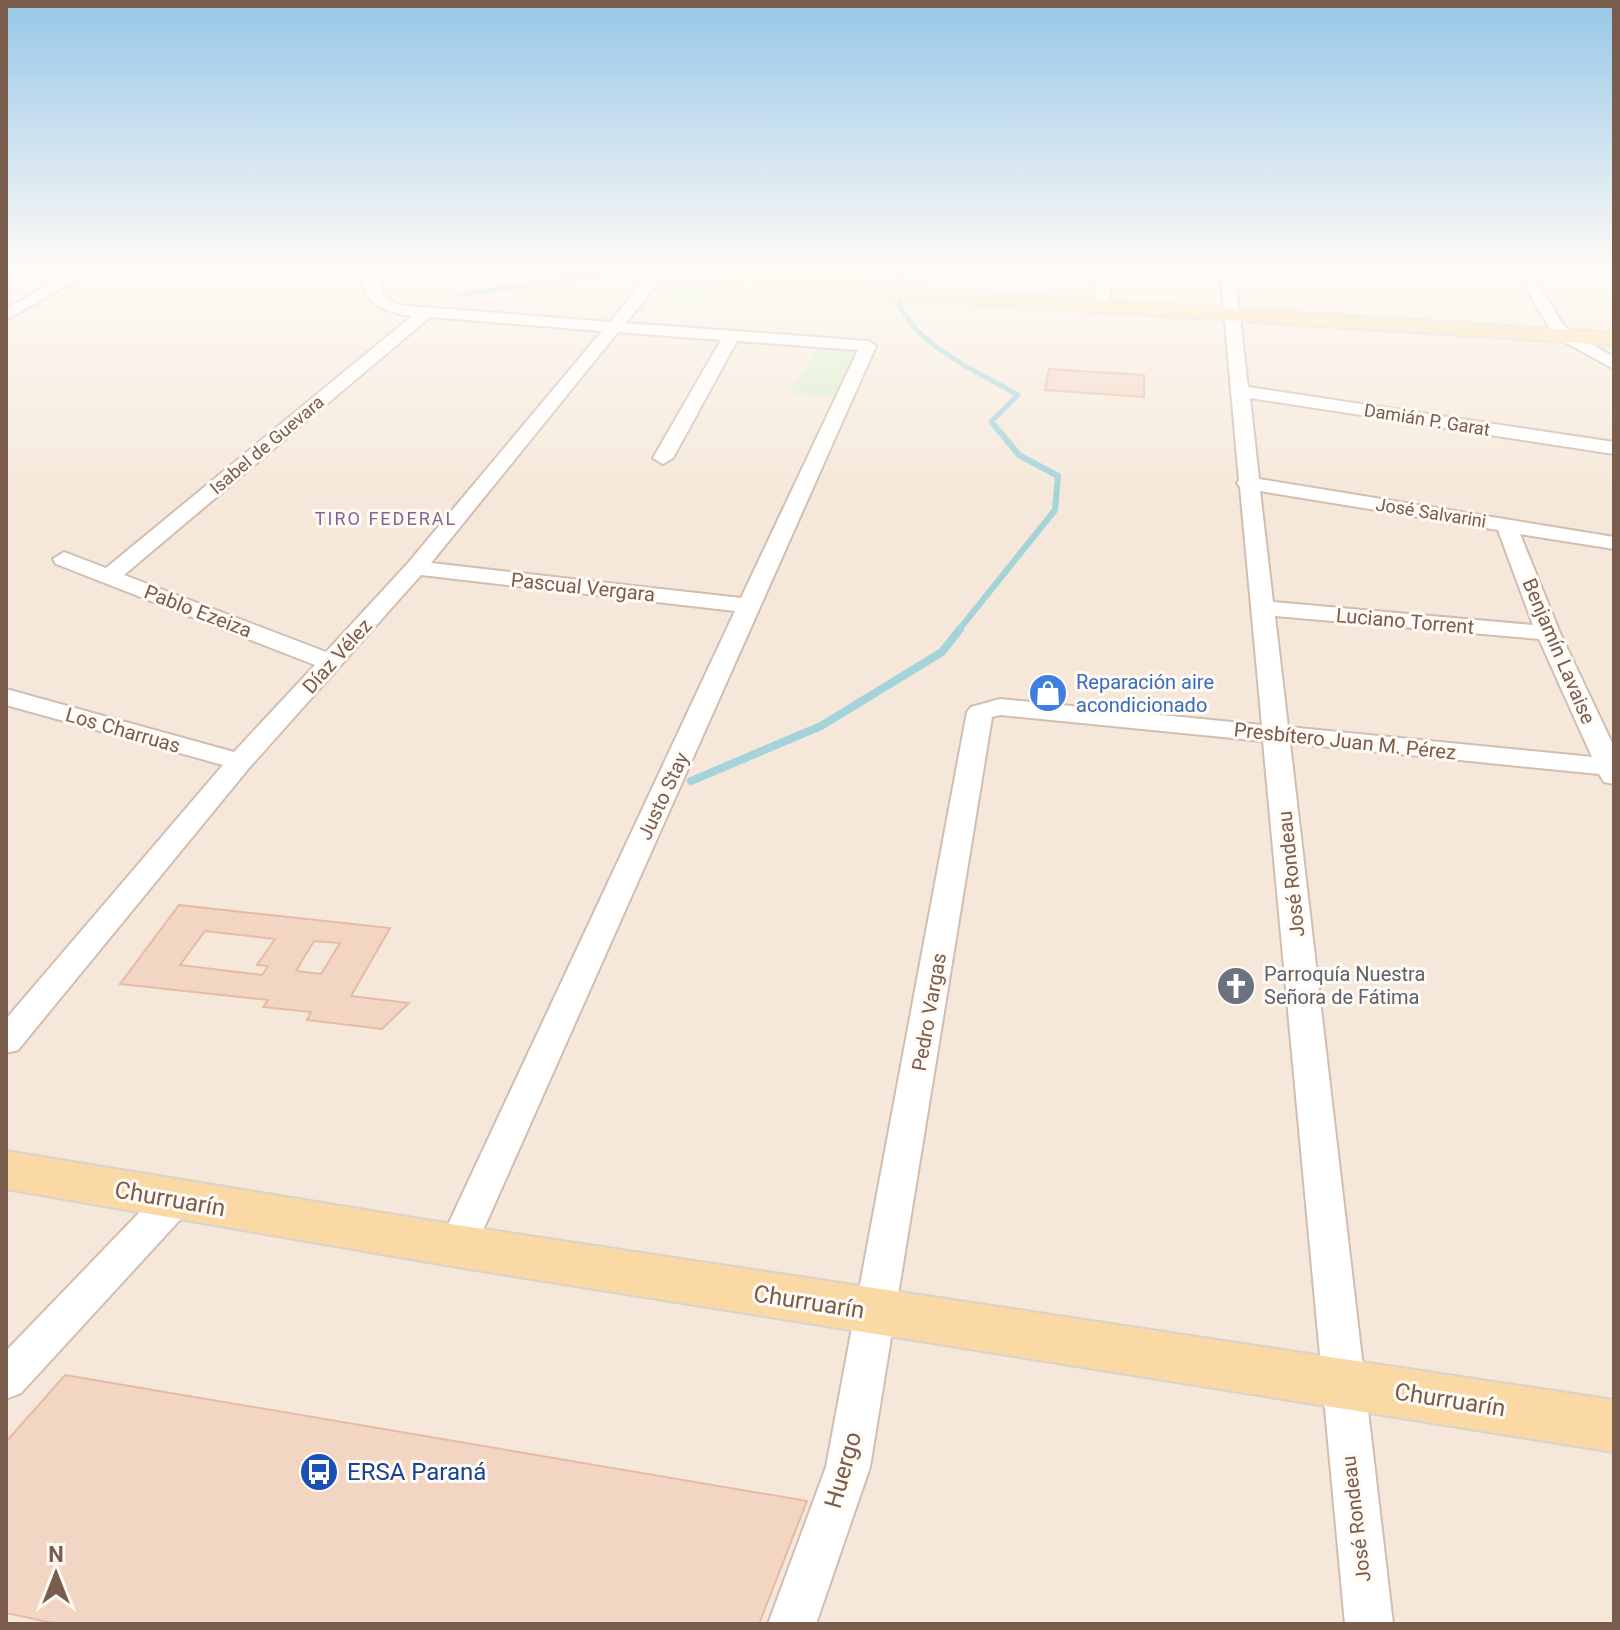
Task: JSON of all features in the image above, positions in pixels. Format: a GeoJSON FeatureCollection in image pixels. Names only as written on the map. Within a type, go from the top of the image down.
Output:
{"type":"FeatureCollection","features":[{"type":"Feature","properties":{"kind":"main road","name":"Churruarín"},"geometry":{"type":"LineString","coordinates":[[6,1170],[457,1246],[1614,1426]]}},
{"type":"Feature","properties":{"kind":"street","name":"Isabel de Guevara"},"geometry":{"type":"LineString","coordinates":[[109,576],[389,343]]}},
{"type":"Feature","properties":{"kind":"street","name":"Díaz Vélez"},"geometry":{"type":"LineString","coordinates":[[6,1041],[240,762],[416,568],[601,343]]}},
{"type":"Feature","properties":{"kind":"street"},"geometry":{"type":"LineString","coordinates":[[663,458],[727,343]]}},
{"type":"Feature","properties":{"kind":"street","name":"Justo Stay"},"geometry":{"type":"LineString","coordinates":[[457,1246],[868,346],[832,343]]}},
{"type":"Feature","properties":{"kind":"street","name":"José Rondeau"},"geometry":{"type":"LineString","coordinates":[[1236,343],[1247,483],[1277,734],[1341,1383],[1369,1624]]}},
{"type":"Feature","properties":{"kind":"street"},"geometry":{"type":"LineString","coordinates":[[1578,343],[1614,364]]}},
{"type":"Feature","properties":{"kind":"street","name":"Damián P. Garat"},"geometry":{"type":"LineString","coordinates":[[1240,391],[1614,448]]}},
{"type":"Feature","properties":{"kind":"street","name":"José Salvarini"},"geometry":{"type":"LineString","coordinates":[[1247,483],[1614,543]]}},
{"type":"Feature","properties":{"kind":"street","name":"Benjamín Lavaise"},"geometry":{"type":"LineString","coordinates":[[1506,525],[1548,633],[1613,770]]}},
{"type":"Feature","properties":{"kind":"street","name":"Pablo Ezeiza"},"geometry":{"type":"LineString","coordinates":[[64,559],[332,663]]}},
{"type":"Feature","properties":{"kind":"street","name":"Pascual Vergara"},"geometry":{"type":"LineString","coordinates":[[416,568],[750,606]]}},
{"type":"Feature","properties":{"kind":"street","name":"Luciano Torrent"},"geometry":{"type":"LineString","coordinates":[[1261,608],[1548,633]]}},
{"type":"Feature","properties":{"kind":"street","name":"Los Charruas"},"geometry":{"type":"LineString","coordinates":[[6,697],[240,762]]}},
{"type":"Feature","properties":{"kind":"street","name":"Presbítero Juan M. Pérez"},"geometry":{"type":"LineString","coordinates":[[980,712],[1000,707],[1613,770]]}},
{"type":"Feature","properties":{"kind":"street","name":"Pedro Vargas"},"geometry":{"type":"LineString","coordinates":[[877,1312],[980,712]]}},
{"type":"Feature","properties":{"kind":"street"},"geometry":{"type":"LineString","coordinates":[[6,1380],[175,1200]]}},
{"type":"Feature","properties":{"kind":"street","name":"Huergo"},"geometry":{"type":"LineString","coordinates":[[792,1624],[848,1467],[877,1312]]}},
{"type":"Feature","properties":{"kind":"shaded area"},"geometry":{"type":"Polygon","coordinates":[[[6,343],[1614,343],[1614,1624],[6,1624],[6,343]]]}},
{"type":"Feature","properties":{"kind":"green space"},"geometry":{"type":"Polygon","coordinates":[[[818,346],[863,349],[839,397],[790,393],[818,346]]]}},
{"type":"Feature","properties":{"kind":"building"},"geometry":{"type":"Polygon","coordinates":[[[1049,369],[1144,375],[1144,397],[1045,390],[1049,369]]]}},
{"type":"Feature","properties":{"kind":"building"},"geometry":{"type":"Polygon","coordinates":[[[179,905],[390,928],[351,996],[409,1003],[382,1029],[307,1020],[311,1012],[263,1007],[268,1000],[120,984],[179,905]],[[205,931],[180,965],[262,975],[268,966],[257,965],[275,939],[205,931]],[[314,941],[296,971],[321,974],[340,943],[314,941]]]}},
{"type":"Feature","properties":{"kind":"building","name":"ERSA Paraná"},"geometry":{"type":"Polygon","coordinates":[[[65,1375],[807,1501],[759,1624],[57,1624],[6,1613],[6,1442],[65,1375]]]}},
{"type":"Feature","properties":{"kind":"waterway"},"geometry":{"type":"LineString","coordinates":[[932,343],[1018,395],[991,422],[996,428]]}},
{"type":"Feature","properties":{"kind":"waterway"},"geometry":{"type":"LineString","coordinates":[[958,631],[1055,510],[1058,476],[1019,455],[995,426]]}},
{"type":"Feature","properties":{"kind":"waterway"},"geometry":{"type":"LineString","coordinates":[[691,781],[821,726],[942,652],[960,629]]}},
{"type":"Feature","properties":{"kind":"place","name":"Reparación aire acondicionado"},"geometry":{"type":"Point","coordinates":[1048,693]}},
{"type":"Feature","properties":{"kind":"place","name":"Parroquía Nuestra Señora de Fátima"},"geometry":{"type":"Point","coordinates":[1236,986]}},
{"type":"Feature","properties":{"kind":"place","name":"ERSA Paraná"},"geometry":{"type":"Point","coordinates":[319,1472]}},
{"type":"Feature","properties":{"kind":"district","name":"TIRO FEDERAL"},"geometry":{"type":"Point","coordinates":[386,519]}}]}
